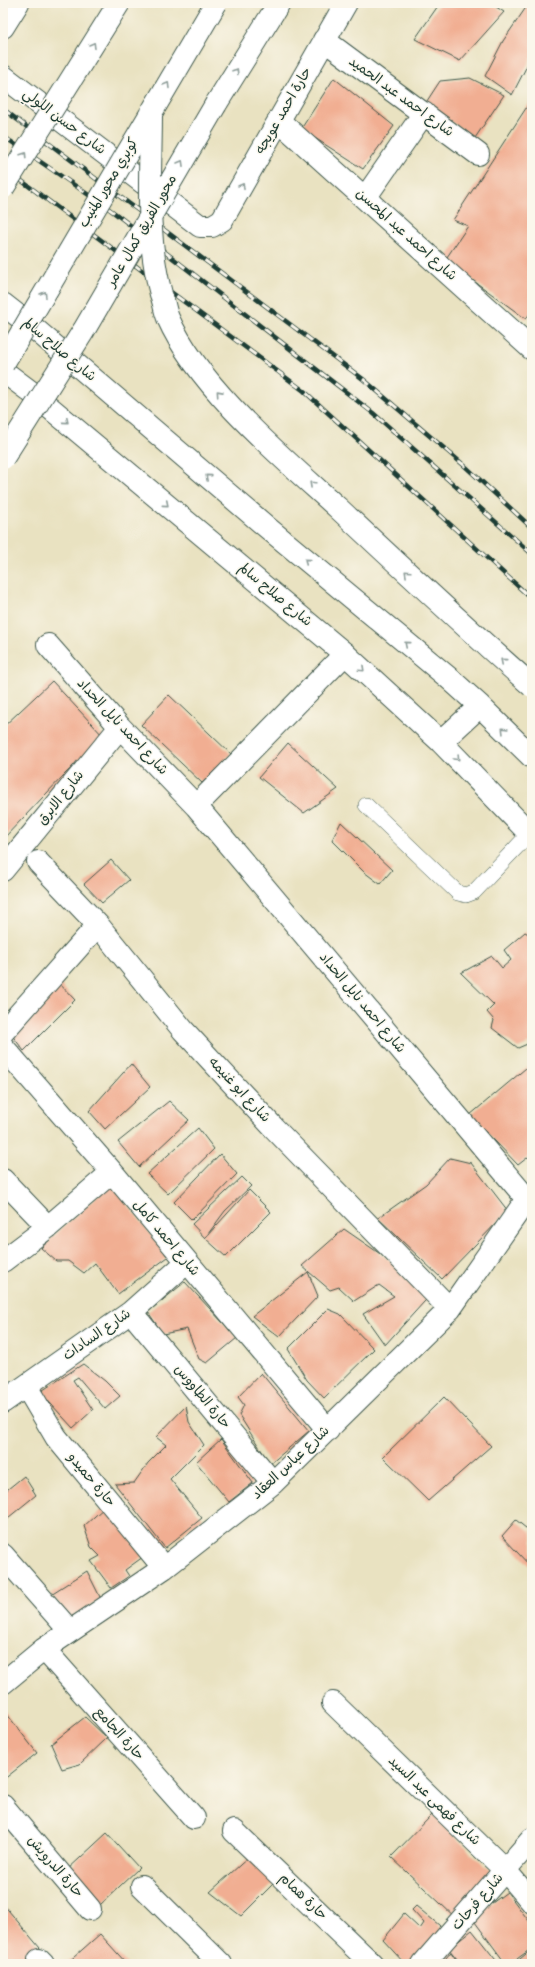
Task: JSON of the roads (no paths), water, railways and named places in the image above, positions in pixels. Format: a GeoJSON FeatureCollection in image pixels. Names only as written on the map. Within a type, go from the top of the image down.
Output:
{"type":"FeatureCollection","features":[{"type":"Feature","properties":{"kind":"main road"},"geometry":{"type":"LineString","coordinates":[[3,27],[18,3]]}},
{"type":"Feature","properties":{"kind":"main road"},"geometry":{"type":"LineString","coordinates":[[3,188],[119,3]]}},
{"type":"Feature","properties":{"kind":"main road","name":"كوبري محور المنيب"},"geometry":{"type":"LineString","coordinates":[[3,364],[216,3]]}},
{"type":"Feature","properties":{"kind":"main road","name":"محور الفريق كمال عامر"},"geometry":{"type":"LineString","coordinates":[[3,458],[84,330],[216,104],[279,3]]}},
{"type":"Feature","properties":{"kind":"main road","name":"حارة احمد عويجه"},"geometry":{"type":"LineString","coordinates":[[222,220],[346,3]]}},
{"type":"Feature","properties":{"kind":"main road","name":"شارع احمد عبد الحميد"},"geometry":{"type":"LineString","coordinates":[[324,40],[478,154]]}},
{"type":"Feature","properties":{"kind":"main road","name":"شارع حسن اللولي"},"geometry":{"type":"LineString","coordinates":[[3,76],[200,226],[212,226],[222,220]]}},
{"type":"Feature","properties":{"kind":"main road"},"geometry":{"type":"LineString","coordinates":[[151,112],[152,244],[157,279],[168,317],[184,348],[217,391],[271,447],[476,637],[532,686]]}},
{"type":"Feature","properties":{"kind":"main road"},"geometry":{"type":"LineString","coordinates":[[365,198],[424,114]]}},
{"type":"Feature","properties":{"kind":"main road","name":"شارع احمد عبد المحسن"},"geometry":{"type":"LineString","coordinates":[[279,121],[532,349]]}},
{"type":"Feature","properties":{"kind":"main road","name":"شارع صلاح سالم"},"geometry":{"type":"LineString","coordinates":[[3,304],[35,329],[269,529],[480,706],[532,757]]}},
{"type":"Feature","properties":{"kind":"main road","name":"شارع صلاح سالم"},"geometry":{"type":"LineString","coordinates":[[3,371],[31,392],[345,654],[441,742],[531,835]]}},
{"type":"Feature","properties":{"kind":"main road","name":"شارع احمد نايل الحداد"},"geometry":{"type":"LineString","coordinates":[[48,645],[120,727],[196,806],[530,1197]]}},
{"type":"Feature","properties":{"kind":"main road"},"geometry":{"type":"LineString","coordinates":[[196,806],[345,654]]}},
{"type":"Feature","properties":{"kind":"main road"},"geometry":{"type":"LineString","coordinates":[[441,742],[480,706]]}},
{"type":"Feature","properties":{"kind":"main road","name":"شارع الابرق"},"geometry":{"type":"LineString","coordinates":[[3,870],[120,727]]}},
{"type":"Feature","properties":{"kind":"main road","name":"شارع ابو غنيمه"},"geometry":{"type":"LineString","coordinates":[[38,862],[98,925],[183,1030],[273,1127],[450,1308]]}},
{"type":"Feature","properties":{"kind":"main road"},"geometry":{"type":"LineString","coordinates":[[3,1032],[98,925]]}},
{"type":"Feature","properties":{"kind":"main road","name":"شارع احمد كامل"},"geometry":{"type":"LineString","coordinates":[[3,1048],[112,1172],[186,1263],[328,1430]]}},
{"type":"Feature","properties":{"kind":"main road"},"geometry":{"type":"LineString","coordinates":[[3,1261],[48,1227],[112,1172]]}},
{"type":"Feature","properties":{"kind":"main road"},"geometry":{"type":"LineString","coordinates":[[3,1180],[48,1227]]}},
{"type":"Feature","properties":{"kind":"main road","name":"شارع عباس العقاد"},"geometry":{"type":"LineString","coordinates":[[3,1683],[70,1631],[164,1568],[273,1483],[450,1308],[530,1197]]}},
{"type":"Feature","properties":{"kind":"main road","name":"شارع السادات"},"geometry":{"type":"LineString","coordinates":[[3,1402],[131,1312],[186,1263]]}},
{"type":"Feature","properties":{"kind":"main road","name":"حارة الطاووس"},"geometry":{"type":"LineString","coordinates":[[131,1312],[273,1483]]}},
{"type":"Feature","properties":{"kind":"main road","name":"حارة حميدو"},"geometry":{"type":"LineString","coordinates":[[26,1386],[56,1437],[164,1568]]}},
{"type":"Feature","properties":{"kind":"main road"},"geometry":{"type":"LineString","coordinates":[[3,1555],[70,1631]]}},
{"type":"Feature","properties":{"kind":"main road","name":"حارة الجامع"},"geometry":{"type":"LineString","coordinates":[[44,1650],[194,1818]]}},
{"type":"Feature","properties":{"kind":"main road","name":"شارع فهمى عبد السيد"},"geometry":{"type":"LineString","coordinates":[[333,1703],[505,1870],[532,1902]]}},
{"type":"Feature","properties":{"kind":"main road","name":"حارة الدرويش"},"geometry":{"type":"LineString","coordinates":[[3,1806],[90,1909]]}},
{"type":"Feature","properties":{"kind":"main road","name":"حارة همام"},"geometry":{"type":"LineString","coordinates":[[234,1831],[372,1964]]}},
{"type":"Feature","properties":{"kind":"main road","name":"شارع فرحات"},"geometry":{"type":"LineString","coordinates":[[423,1964],[532,1840]]}},
{"type":"Feature","properties":{"kind":"main road"},"geometry":{"type":"LineString","coordinates":[[142,1886],[221,1964]]}},
{"type":"Feature","properties":{"kind":"lane"},"geometry":{"type":"LineString","coordinates":[[366,805],[458,894],[466,895],[474,892],[531,835]]}},
{"type":"Feature","properties":{"kind":"railway"},"geometry":{"type":"LineString","coordinates":[[3,109],[363,379],[466,467],[532,528]]}},
{"type":"Feature","properties":{"kind":"railway"},"geometry":{"type":"LineString","coordinates":[[3,136],[112,211],[373,413],[532,554]]}},
{"type":"Feature","properties":{"kind":"railway"},"geometry":{"type":"LineString","coordinates":[[3,167],[304,391],[532,599]]}}]}
